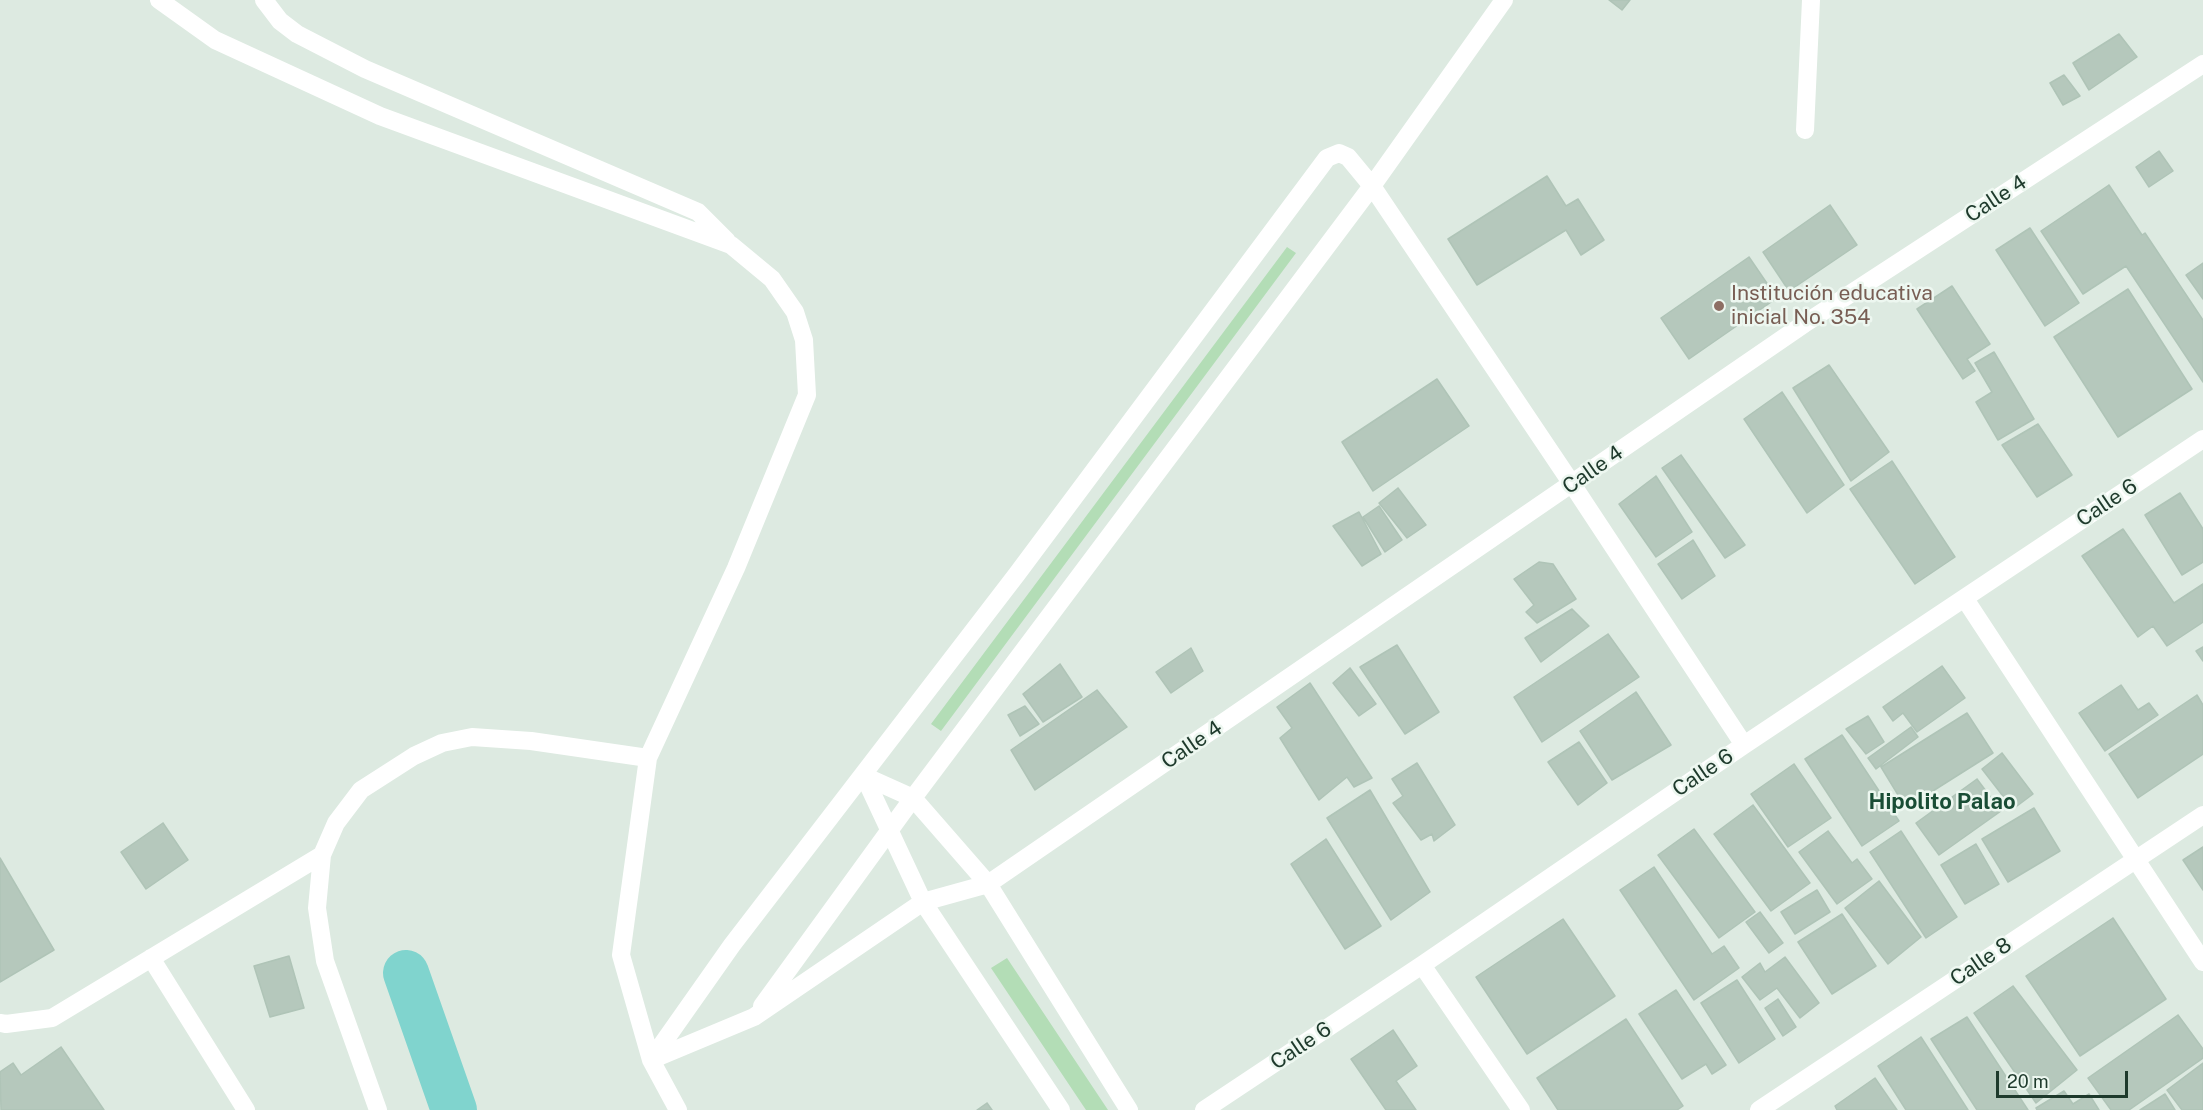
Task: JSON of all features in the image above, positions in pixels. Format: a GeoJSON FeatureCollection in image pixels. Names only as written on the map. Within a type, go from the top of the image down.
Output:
{"type":"FeatureCollection","features":[{"type":"Feature","properties":{"kind":"street"},"geometry":{"type":"LineString","coordinates":[[159,0],[215,40],[380,116],[731,245]]}},
{"type":"Feature","properties":{"kind":"street"},"geometry":{"type":"LineString","coordinates":[[264,0],[280,21],[297,34],[365,69],[698,212],[731,245],[772,279],[795,312],[804,340],[807,395],[736,568],[648,758],[621,956],[651,1060],[678,1110]]}},
{"type":"Feature","properties":{"kind":"street"},"geometry":{"type":"LineString","coordinates":[[754,1017],[913,798],[1372,186],[1504,0]]}},
{"type":"Feature","properties":{"kind":"street"},"geometry":{"type":"LineString","coordinates":[[1805,130],[1811,0]]}},
{"type":"Feature","properties":{"kind":"street","name":"Calle 4"},"geometry":{"type":"LineString","coordinates":[[651,1060],[754,1017],[923,902],[988,884],[1814,317],[2203,64]]}},
{"type":"Feature","properties":{"kind":"street"},"geometry":{"type":"LineString","coordinates":[[651,1060],[732,945],[1017,574],[1327,158],[1339,153],[1348,157],[1372,186],[1744,745]]}},
{"type":"Feature","properties":{"kind":"street","name":"Calle 6"},"geometry":{"type":"LineString","coordinates":[[1204,1110],[1422,965],[1744,745],[2203,439]]}},
{"type":"Feature","properties":{"kind":"street"},"geometry":{"type":"LineString","coordinates":[[1965,599],[2203,962]]}},
{"type":"Feature","properties":{"kind":"street"},"geometry":{"type":"LineString","coordinates":[[378,1110],[325,961],[317,908],[322,855],[336,823],[361,790],[414,756],[442,743],[472,737],[531,741],[648,758]]}},
{"type":"Feature","properties":{"kind":"street"},"geometry":{"type":"LineString","coordinates":[[864,776],[913,798],[988,884],[1129,1110]]}},
{"type":"Feature","properties":{"kind":"street"},"geometry":{"type":"LineString","coordinates":[[864,776],[923,902],[1061,1110]]}},
{"type":"Feature","properties":{"kind":"street","name":"Calle 8"},"geometry":{"type":"LineString","coordinates":[[1759,1110],[2203,815]]}},
{"type":"Feature","properties":{"kind":"street"},"geometry":{"type":"LineString","coordinates":[[0,1023],[52,1018],[322,855]]}},
{"type":"Feature","properties":{"kind":"street"},"geometry":{"type":"LineString","coordinates":[[151,958],[246,1110]]}},
{"type":"Feature","properties":{"kind":"street"},"geometry":{"type":"LineString","coordinates":[[1422,965],[1521,1110]]}},
{"type":"Feature","properties":{"kind":"green space"},"geometry":{"type":"Polygon","coordinates":[[[1287,247],[1296,253],[941,731],[931,724],[1287,247]]]}},
{"type":"Feature","properties":{"kind":"green space"},"geometry":{"type":"Polygon","coordinates":[[[1007,958],[1108,1110],[1086,1110],[991,968],[1007,958]]]}},
{"type":"Feature","properties":{"kind":"building"},"geometry":{"type":"Polygon","coordinates":[[[1609,0],[1630,0],[1622,10],[1609,0]]]}},
{"type":"Feature","properties":{"kind":"building"},"geometry":{"type":"Polygon","coordinates":[[[2119,34],[2137,57],[2089,90],[2073,63],[2119,34]]]}},
{"type":"Feature","properties":{"kind":"building"},"geometry":{"type":"Polygon","coordinates":[[[2064,75],[2080,96],[2063,105],[2050,83],[2064,75]]]}},
{"type":"Feature","properties":{"kind":"building"},"geometry":{"type":"Polygon","coordinates":[[[2159,151],[2173,171],[2149,187],[2136,167],[2159,151]]]}},
{"type":"Feature","properties":{"kind":"building"},"geometry":{"type":"Polygon","coordinates":[[[1547,176],[1566,206],[1578,199],[1604,240],[1581,255],[1566,230],[1477,285],[1448,239],[1547,176]]]}},
{"type":"Feature","properties":{"kind":"building"},"geometry":{"type":"Polygon","coordinates":[[[2109,185],[2142,235],[2145,233],[2203,320],[2203,382],[2126,266],[2083,294],[2041,231],[2109,185]]]}},
{"type":"Feature","properties":{"kind":"building"},"geometry":{"type":"Polygon","coordinates":[[[1830,205],[1857,245],[1789,291],[1763,252],[1830,205]]]}},
{"type":"Feature","properties":{"kind":"building"},"geometry":{"type":"Polygon","coordinates":[[[2030,228],[2079,303],[2045,326],[1996,250],[2030,228]]]}},
{"type":"Feature","properties":{"kind":"building"},"geometry":{"type":"Polygon","coordinates":[[[1749,257],[1777,298],[1689,359],[1661,318],[1749,257]]]}},
{"type":"Feature","properties":{"kind":"building"},"geometry":{"type":"Polygon","coordinates":[[[2203,263],[2203,299],[2186,275],[2203,263]]]}},
{"type":"Feature","properties":{"kind":"building"},"geometry":{"type":"Polygon","coordinates":[[[1952,286],[1990,344],[1967,359],[1975,371],[1963,379],[1917,309],[1952,286]]]}},
{"type":"Feature","properties":{"kind":"building"},"geometry":{"type":"Polygon","coordinates":[[[2128,289],[2192,389],[2118,437],[2054,337],[2128,289]]]}},
{"type":"Feature","properties":{"kind":"building"},"geometry":{"type":"Polygon","coordinates":[[[1994,352],[2034,419],[1998,440],[1976,402],[1992,392],[1975,363],[1994,352]]]}},
{"type":"Feature","properties":{"kind":"building"},"geometry":{"type":"Polygon","coordinates":[[[1829,365],[1889,452],[1851,481],[1793,388],[1829,365]]]}},
{"type":"Feature","properties":{"kind":"building"},"geometry":{"type":"Polygon","coordinates":[[[1437,379],[1469,426],[1373,491],[1342,442],[1437,379]]]}},
{"type":"Feature","properties":{"kind":"building"},"geometry":{"type":"Polygon","coordinates":[[[1782,392],[1844,485],[1807,513],[1744,419],[1782,392]]]}},
{"type":"Feature","properties":{"kind":"building"},"geometry":{"type":"Polygon","coordinates":[[[2038,424],[2072,475],[2037,497],[2002,445],[2038,424]]]}},
{"type":"Feature","properties":{"kind":"building"},"geometry":{"type":"Polygon","coordinates":[[[1681,455],[1745,545],[1725,558],[1662,468],[1681,455]]]}},
{"type":"Feature","properties":{"kind":"building"},"geometry":{"type":"Polygon","coordinates":[[[1892,461],[1955,557],[1915,584],[1850,489],[1892,461]]]}},
{"type":"Feature","properties":{"kind":"building"},"geometry":{"type":"Polygon","coordinates":[[[1656,476],[1692,532],[1656,557],[1619,504],[1656,476]]]}},
{"type":"Feature","properties":{"kind":"building"},"geometry":{"type":"Polygon","coordinates":[[[1398,488],[1426,525],[1407,538],[1379,503],[1398,488]]]}},
{"type":"Feature","properties":{"kind":"building"},"geometry":{"type":"Polygon","coordinates":[[[2180,493],[2203,529],[2203,562],[2182,575],[2145,515],[2180,493]]]}},
{"type":"Feature","properties":{"kind":"building"},"geometry":{"type":"Polygon","coordinates":[[[1379,506],[1402,540],[1385,552],[1363,517],[1379,506]]]}},
{"type":"Feature","properties":{"kind":"building"},"geometry":{"type":"Polygon","coordinates":[[[1359,512],[1381,554],[1362,566],[1333,526],[1359,512]]]}},
{"type":"Feature","properties":{"kind":"building"},"geometry":{"type":"Polygon","coordinates":[[[2123,529],[2174,603],[2203,584],[2203,622],[2167,646],[2153,626],[2138,637],[2082,556],[2123,529]]]}},
{"type":"Feature","properties":{"kind":"building"},"geometry":{"type":"Polygon","coordinates":[[[1693,540],[1715,576],[1682,599],[1658,564],[1693,540]]]}},
{"type":"Feature","properties":{"kind":"building"},"geometry":{"type":"Polygon","coordinates":[[[1539,562],[1553,564],[1576,599],[1537,623],[1526,612],[1534,605],[1514,579],[1539,562]]]}},
{"type":"Feature","properties":{"kind":"building"},"geometry":{"type":"Polygon","coordinates":[[[1572,609],[1589,626],[1541,662],[1525,638],[1572,609]]]}},
{"type":"Feature","properties":{"kind":"building"},"geometry":{"type":"Polygon","coordinates":[[[1608,634],[1639,677],[1542,742],[1514,697],[1608,634]]]}},
{"type":"Feature","properties":{"kind":"building"},"geometry":{"type":"Polygon","coordinates":[[[1397,645],[1439,712],[1405,734],[1360,667],[1397,645]]]}},
{"type":"Feature","properties":{"kind":"building"},"geometry":{"type":"Polygon","coordinates":[[[2203,647],[2203,661],[2196,651],[2203,647]]]}},
{"type":"Feature","properties":{"kind":"building"},"geometry":{"type":"Polygon","coordinates":[[[1191,648],[1203,671],[1171,693],[1156,672],[1191,648]]]}},
{"type":"Feature","properties":{"kind":"building"},"geometry":{"type":"Polygon","coordinates":[[[1060,664],[1082,697],[1043,722],[1023,694],[1060,664]]]}},
{"type":"Feature","properties":{"kind":"building"},"geometry":{"type":"Polygon","coordinates":[[[1942,666],[1965,698],[1917,732],[1903,713],[1893,721],[1883,707],[1942,666]]]}},
{"type":"Feature","properties":{"kind":"building"},"geometry":{"type":"Polygon","coordinates":[[[1350,668],[1376,704],[1359,716],[1333,683],[1350,668]]]}},
{"type":"Feature","properties":{"kind":"building"},"geometry":{"type":"Polygon","coordinates":[[[1310,683],[1372,778],[1354,787],[1347,777],[1319,800],[1280,738],[1292,728],[1277,707],[1310,683]]]}},
{"type":"Feature","properties":{"kind":"building"},"geometry":{"type":"Polygon","coordinates":[[[2121,685],[2138,710],[2149,703],[2158,715],[2105,751],[2079,713],[2121,685]]]}},
{"type":"Feature","properties":{"kind":"building"},"geometry":{"type":"Polygon","coordinates":[[[1097,690],[1127,727],[1035,790],[1011,750],[1097,690]]]}},
{"type":"Feature","properties":{"kind":"building"},"geometry":{"type":"Polygon","coordinates":[[[1636,692],[1671,745],[1612,780],[1580,731],[1636,692]]]}},
{"type":"Feature","properties":{"kind":"building"},"geometry":{"type":"Polygon","coordinates":[[[2197,695],[2203,705],[2203,754],[2138,798],[2109,754],[2197,695]]]}},
{"type":"Feature","properties":{"kind":"building"},"geometry":{"type":"Polygon","coordinates":[[[1025,706],[1039,724],[1020,736],[1008,715],[1025,706]]]}},
{"type":"Feature","properties":{"kind":"building"},"geometry":{"type":"Polygon","coordinates":[[[1967,713],[1993,753],[1906,808],[1881,767],[1967,713]]]}},
{"type":"Feature","properties":{"kind":"building"},"geometry":{"type":"Polygon","coordinates":[[[1868,716],[1884,742],[1866,754],[1846,729],[1868,716]]]}},
{"type":"Feature","properties":{"kind":"building"},"geometry":{"type":"Polygon","coordinates":[[[1911,727],[1918,737],[1876,769],[1868,758],[1911,727]]]}},
{"type":"Feature","properties":{"kind":"building"},"geometry":{"type":"Polygon","coordinates":[[[1842,735],[1899,821],[1862,846],[1805,759],[1842,735]]]}},
{"type":"Feature","properties":{"kind":"building"},"geometry":{"type":"Polygon","coordinates":[[[1579,742],[1607,783],[1578,805],[1548,762],[1579,742]]]}},
{"type":"Feature","properties":{"kind":"building"},"geometry":{"type":"Polygon","coordinates":[[[2002,753],[2033,794],[2013,809],[1982,769],[2002,753]]]}},
{"type":"Feature","properties":{"kind":"building"},"geometry":{"type":"Polygon","coordinates":[[[1417,763],[1455,825],[1434,841],[1432,834],[1421,840],[1393,803],[1403,796],[1392,779],[1417,763]]]}},
{"type":"Feature","properties":{"kind":"building"},"geometry":{"type":"Polygon","coordinates":[[[1794,764],[1831,818],[1788,847],[1751,794],[1794,764]]]}},
{"type":"Feature","properties":{"kind":"building"},"geometry":{"type":"Polygon","coordinates":[[[1977,779],[2001,811],[1939,855],[1916,823],[1977,779]]]}},
{"type":"Feature","properties":{"kind":"building"},"geometry":{"type":"Polygon","coordinates":[[[1370,790],[1430,892],[1391,920],[1327,818],[1370,790]]]}},
{"type":"Feature","properties":{"kind":"building"},"geometry":{"type":"Polygon","coordinates":[[[1753,805],[1810,883],[1771,911],[1714,834],[1753,805]]]}},
{"type":"Feature","properties":{"kind":"building"},"geometry":{"type":"Polygon","coordinates":[[[2034,808],[2060,851],[2008,882],[1982,839],[2034,808]]]}},
{"type":"Feature","properties":{"kind":"building"},"geometry":{"type":"Polygon","coordinates":[[[163,823],[188,860],[146,889],[121,852],[163,823]]]}},
{"type":"Feature","properties":{"kind":"building"},"geometry":{"type":"Polygon","coordinates":[[[1694,829],[1755,912],[1719,938],[1658,855],[1694,829]]]}},
{"type":"Feature","properties":{"kind":"building"},"geometry":{"type":"Polygon","coordinates":[[[1828,831],[1852,863],[1857,859],[1872,879],[1837,904],[1799,852],[1828,831]]]}},
{"type":"Feature","properties":{"kind":"building"},"geometry":{"type":"Polygon","coordinates":[[[1901,831],[1957,917],[1926,938],[1870,852],[1901,831]]]}},
{"type":"Feature","properties":{"kind":"building"},"geometry":{"type":"Polygon","coordinates":[[[1326,839],[1381,926],[1345,949],[1291,864],[1326,839]]]}},
{"type":"Feature","properties":{"kind":"building"},"geometry":{"type":"Polygon","coordinates":[[[1976,844],[1999,884],[1965,904],[1941,865],[1976,844]]]}},
{"type":"Feature","properties":{"kind":"building"},"geometry":{"type":"Polygon","coordinates":[[[2203,847],[2203,890],[2183,860],[2203,847]]]}},
{"type":"Feature","properties":{"kind":"building"},"geometry":{"type":"Polygon","coordinates":[[[0,858],[54,950],[0,982],[0,858]]]}},
{"type":"Feature","properties":{"kind":"building"},"geometry":{"type":"Polygon","coordinates":[[[1654,867],[1712,954],[1724,946],[1739,968],[1694,1000],[1620,890],[1654,867]]]}},
{"type":"Feature","properties":{"kind":"building"},"geometry":{"type":"Polygon","coordinates":[[[1879,881],[1921,937],[1888,964],[1845,908],[1879,881]]]}},
{"type":"Feature","properties":{"kind":"building"},"geometry":{"type":"Polygon","coordinates":[[[1817,890],[1830,912],[1795,934],[1781,912],[1817,890]]]}},
{"type":"Feature","properties":{"kind":"building"},"geometry":{"type":"Polygon","coordinates":[[[1760,912],[1783,943],[1769,953],[1746,922],[1760,912]]]}},
{"type":"Feature","properties":{"kind":"building"},"geometry":{"type":"Polygon","coordinates":[[[1842,914],[1876,966],[1832,994],[1798,942],[1842,914]]]}},
{"type":"Feature","properties":{"kind":"building"},"geometry":{"type":"Polygon","coordinates":[[[2113,918],[2166,999],[2080,1056],[2026,976],[2113,918]]]}},
{"type":"Feature","properties":{"kind":"building"},"geometry":{"type":"Polygon","coordinates":[[[1563,919],[1615,996],[1527,1054],[1476,977],[1563,919]]]}},
{"type":"Feature","properties":{"kind":"building"},"geometry":{"type":"Polygon","coordinates":[[[289,956],[304,1008],[270,1017],[254,966],[289,956]]]}},
{"type":"Feature","properties":{"kind":"building"},"geometry":{"type":"Polygon","coordinates":[[[1785,957],[1819,1003],[1800,1018],[1777,988],[1760,1000],[1742,977],[1760,963],[1765,972],[1785,957]]]}},
{"type":"Feature","properties":{"kind":"building"},"geometry":{"type":"Polygon","coordinates":[[[1737,980],[1775,1039],[1739,1063],[1701,1003],[1737,980]]]}},
{"type":"Feature","properties":{"kind":"building"},"geometry":{"type":"Polygon","coordinates":[[[2013,986],[2077,1070],[2036,1103],[1974,1013],[2013,986]]]}},
{"type":"Feature","properties":{"kind":"building"},"geometry":{"type":"Polygon","coordinates":[[[1676,990],[1726,1065],[1712,1074],[1706,1064],[1682,1079],[1639,1014],[1676,990]]]}},
{"type":"Feature","properties":{"kind":"building"},"geometry":{"type":"Polygon","coordinates":[[[1778,999],[1796,1027],[1783,1036],[1765,1008],[1778,999]]]}},
{"type":"Feature","properties":{"kind":"building"},"geometry":{"type":"Polygon","coordinates":[[[2178,1015],[2203,1049],[2203,1058],[2129,1110],[2111,1110],[2088,1078],[2178,1015]]]}},
{"type":"Feature","properties":{"kind":"building"},"geometry":{"type":"Polygon","coordinates":[[[1967,1017],[2028,1110],[1977,1110],[1931,1039],[1967,1017]]]}},
{"type":"Feature","properties":{"kind":"building"},"geometry":{"type":"Polygon","coordinates":[[[1626,1019],[1683,1106],[1677,1110],[1558,1110],[1537,1078],[1626,1019]]]}},
{"type":"Feature","properties":{"kind":"building"},"geometry":{"type":"Polygon","coordinates":[[[1393,1030],[1417,1066],[1396,1081],[1416,1110],[1386,1110],[1351,1059],[1393,1030]]]}},
{"type":"Feature","properties":{"kind":"building"},"geometry":{"type":"Polygon","coordinates":[[[1921,1037],[1968,1110],[1906,1110],[1878,1066],[1921,1037]]]}},
{"type":"Feature","properties":{"kind":"building"},"geometry":{"type":"Polygon","coordinates":[[[61,1047],[104,1110],[1,1110],[0,1072],[13,1063],[21,1075],[61,1047]]]}},
{"type":"Feature","properties":{"kind":"building"},"geometry":{"type":"Polygon","coordinates":[[[2203,1063],[2203,1110],[2182,1110],[2167,1090],[2203,1063]]]}},
{"type":"Feature","properties":{"kind":"building"},"geometry":{"type":"Polygon","coordinates":[[[1875,1078],[1897,1110],[1837,1110],[1835,1106],[1875,1078]]]}},
{"type":"Feature","properties":{"kind":"building"},"geometry":{"type":"Polygon","coordinates":[[[2064,1091],[2073,1104],[2089,1094],[2099,1110],[2037,1110],[2036,1108],[2064,1091]]]}},
{"type":"Feature","properties":{"kind":"building"},"geometry":{"type":"Polygon","coordinates":[[[2165,1094],[2175,1110],[2140,1110],[2165,1094]]]}},
{"type":"Feature","properties":{"kind":"building"},"geometry":{"type":"Polygon","coordinates":[[[987,1103],[992,1110],[977,1110],[987,1103]]]}},
{"type":"Feature","properties":{"kind":"waterway"},"geometry":{"type":"LineString","coordinates":[[406,973],[454,1110]]}},
{"type":"Feature","properties":{"kind":"place","name":"Institución educativa inicial No. 354"},"geometry":{"type":"Point","coordinates":[1719,306]}},
{"type":"Feature","properties":{"kind":"district","name":"Hipolito Palao"},"geometry":{"type":"Point","coordinates":[1942,802]}}]}
